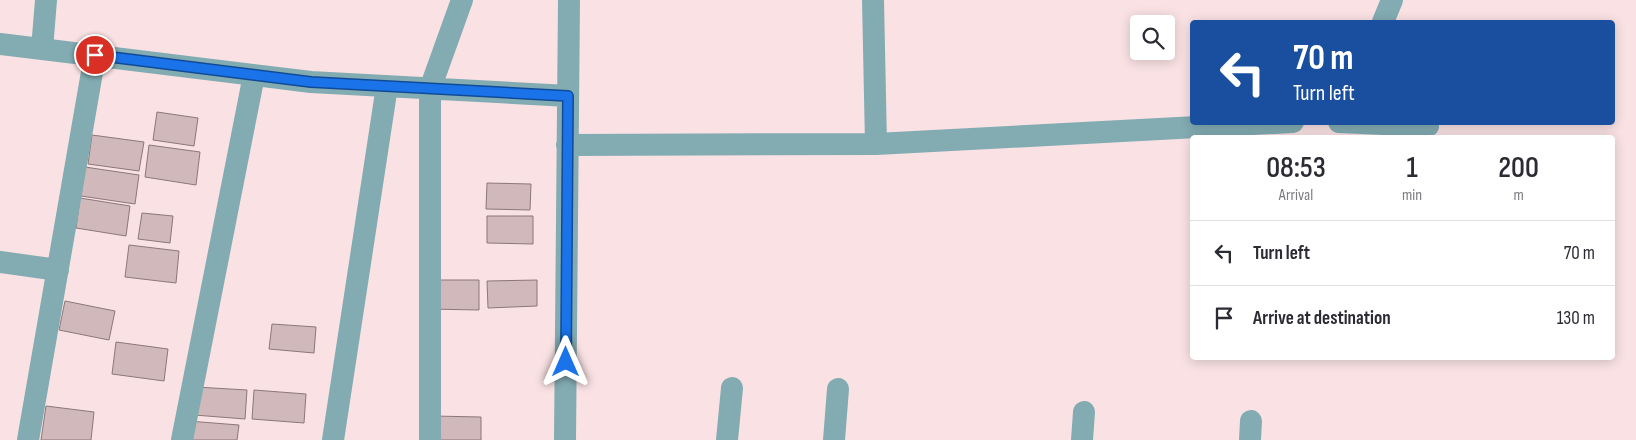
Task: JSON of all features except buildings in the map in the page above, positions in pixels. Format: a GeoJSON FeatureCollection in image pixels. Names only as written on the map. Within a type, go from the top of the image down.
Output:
{"type":"FeatureCollection","features":[{"type":"Feature","properties":{"kind":"street"},"geometry":{"type":"LineString","coordinates":[[42,49],[46,0]]}},
{"type":"Feature","properties":{"kind":"street"},"geometry":{"type":"LineString","coordinates":[[430,440],[430,88],[462,0]]}},
{"type":"Feature","properties":{"kind":"street"},"geometry":{"type":"LineString","coordinates":[[565,440],[569,0]]}},
{"type":"Feature","properties":{"kind":"street"},"geometry":{"type":"LineString","coordinates":[[873,0],[876,144]]}},
{"type":"Feature","properties":{"kind":"street"},"geometry":{"type":"LineString","coordinates":[[1383,20],[1392,0]]}},
{"type":"Feature","properties":{"kind":"street"},"geometry":{"type":"LineString","coordinates":[[0,44],[311,82],[568,96]]}},
{"type":"Feature","properties":{"kind":"street"},"geometry":{"type":"LineString","coordinates":[[28,440],[95,55]]}},
{"type":"Feature","properties":{"kind":"street"},"geometry":{"type":"LineString","coordinates":[[182,440],[254,75]]}},
{"type":"Feature","properties":{"kind":"street"},"geometry":{"type":"LineString","coordinates":[[333,440],[387,86]]}},
{"type":"Feature","properties":{"kind":"street"},"geometry":{"type":"LineString","coordinates":[[567,145],[876,144],[1236,125]]}},
{"type":"Feature","properties":{"kind":"street"},"geometry":{"type":"LineString","coordinates":[[1406,125],[1428,126]]}},
{"type":"Feature","properties":{"kind":"street"},"geometry":{"type":"LineString","coordinates":[[0,262],[58,270]]}},
{"type":"Feature","properties":{"kind":"street"},"geometry":{"type":"LineString","coordinates":[[727,440],[732,388]]}},
{"type":"Feature","properties":{"kind":"street"},"geometry":{"type":"LineString","coordinates":[[834,440],[838,390]]}},
{"type":"Feature","properties":{"kind":"street"},"geometry":{"type":"LineString","coordinates":[[1082,440],[1084,412]]}},
{"type":"Feature","properties":{"kind":"route"},"geometry":{"type":"LineString","coordinates":[[95,55],[311,82],[568,96],[566,362]]}}]}
